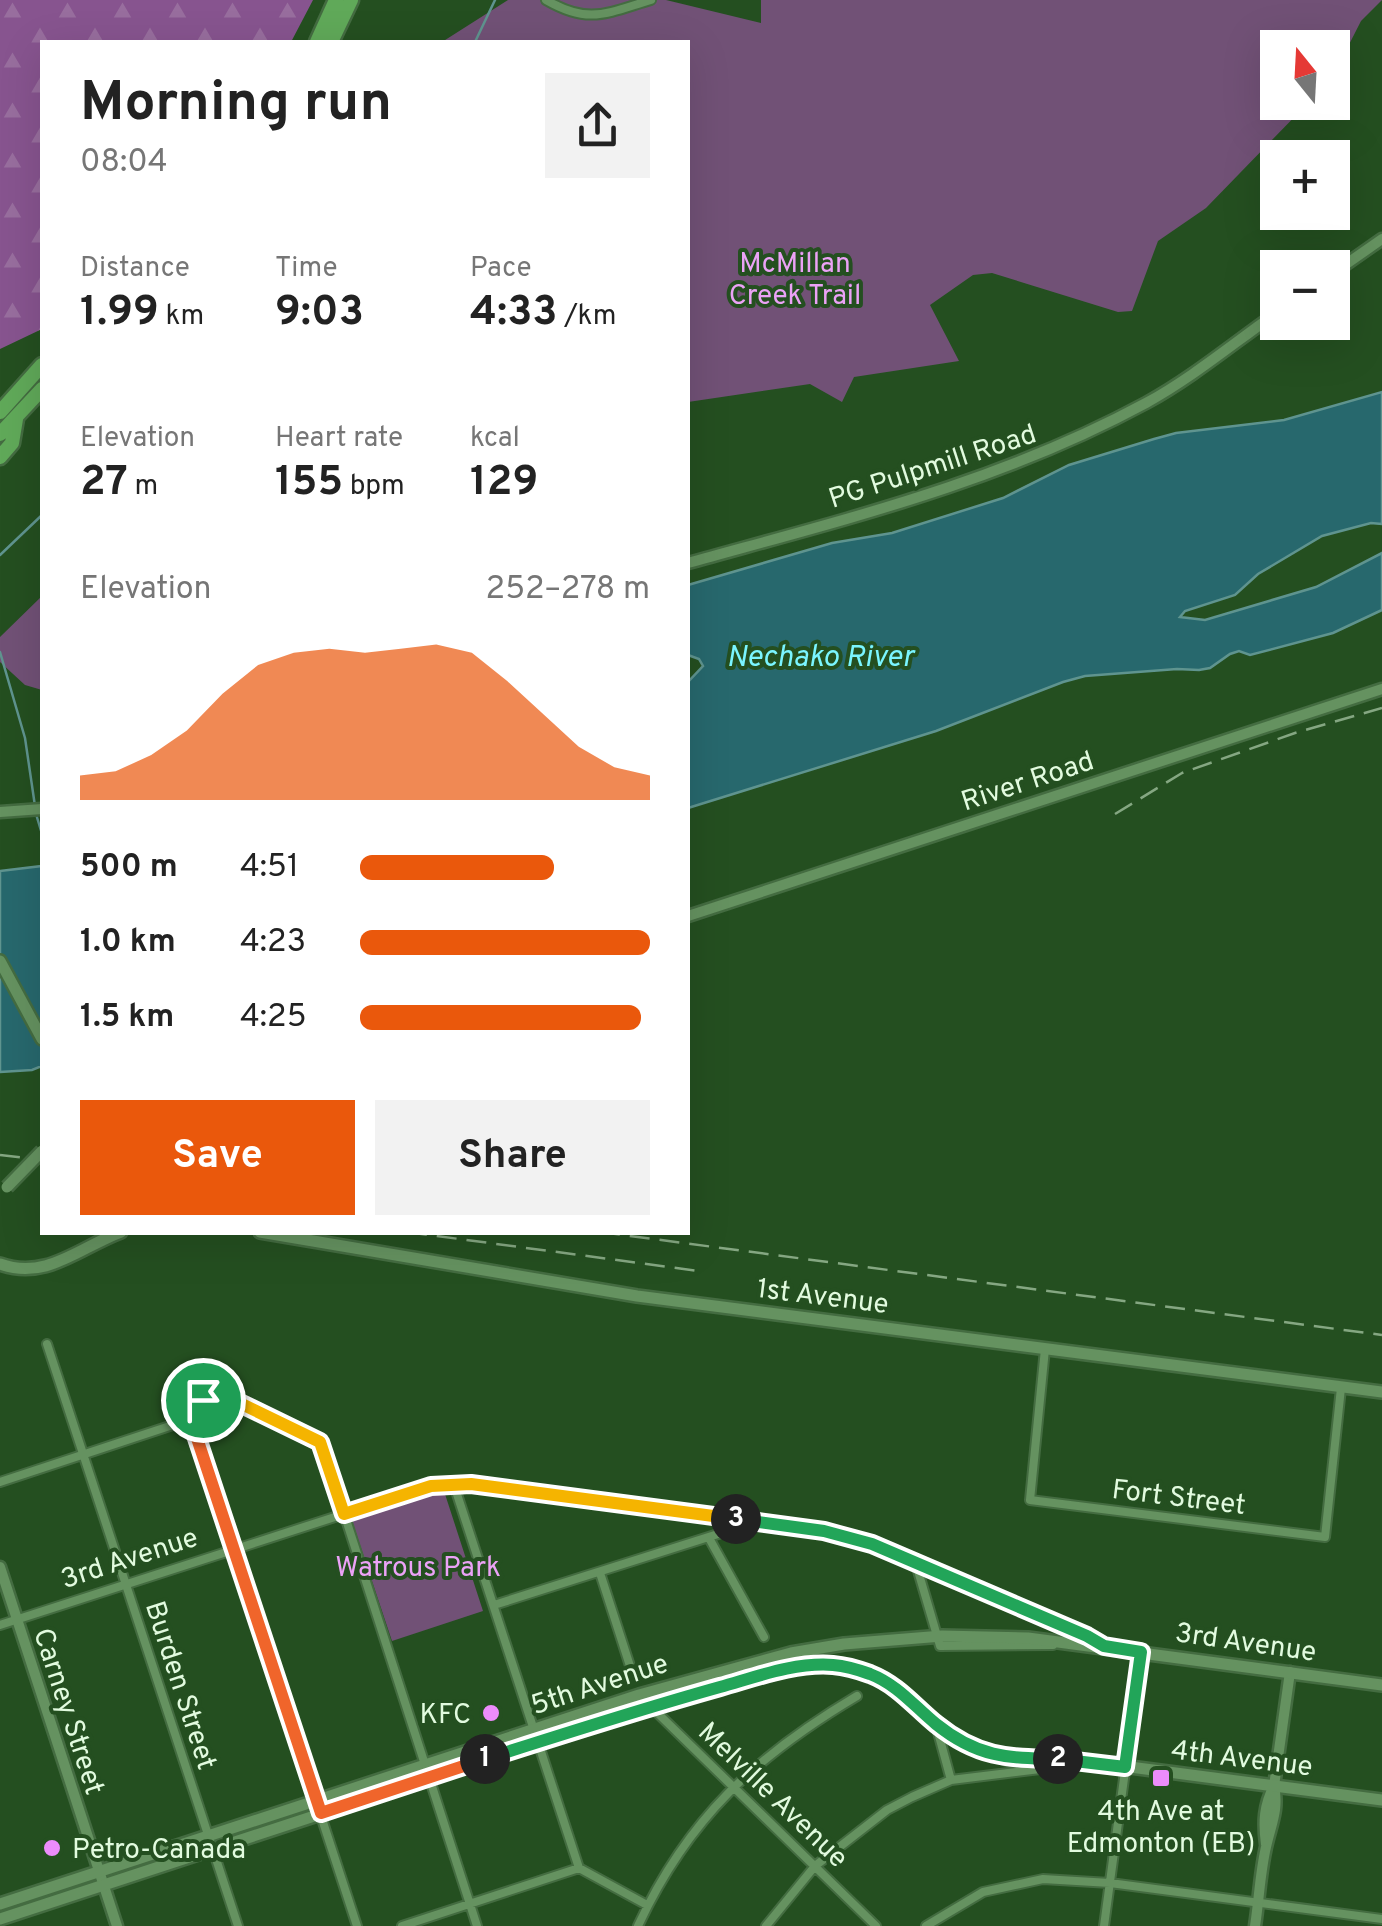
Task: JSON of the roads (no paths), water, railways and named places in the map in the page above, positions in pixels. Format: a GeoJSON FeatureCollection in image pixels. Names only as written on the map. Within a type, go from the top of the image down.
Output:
{"type":"FeatureCollection","features":[{"type":"Feature","properties":{"kind":"highway"},"geometry":{"type":"LineString","coordinates":[[317,40],[336,0]]}},
{"type":"Feature","properties":{"kind":"highway"},"geometry":{"type":"LineString","coordinates":[[332,40],[351,0]]}},
{"type":"Feature","properties":{"kind":"highway"},"geometry":{"type":"LineString","coordinates":[[0,412],[40,367]]}},
{"type":"Feature","properties":{"kind":"highway"},"geometry":{"type":"LineString","coordinates":[[0,434],[40,390]]}},
{"type":"Feature","properties":{"kind":"highway"},"geometry":{"type":"LineString","coordinates":[[0,456],[12,443],[16,418]]}},
{"type":"Feature","properties":{"kind":"main road"},"geometry":{"type":"LineString","coordinates":[[0,961],[40,1035]]}},
{"type":"Feature","properties":{"kind":"main road"},"geometry":{"type":"LineString","coordinates":[[2,1192],[40,1154]]}},
{"type":"Feature","properties":{"kind":"main road"},"geometry":{"type":"LineString","coordinates":[[0,1268],[24,1270],[51,1265],[114,1235]]}},
{"type":"Feature","properties":{"kind":"main road","name":"1st Avenue"},"geometry":{"type":"LineString","coordinates":[[278,1235],[638,1296],[1382,1392]]}},
{"type":"Feature","properties":{"kind":"main road"},"geometry":{"type":"LineString","coordinates":[[0,1255],[24,1270]]}},
{"type":"Feature","properties":{"kind":"main road"},"geometry":{"type":"LineString","coordinates":[[916,1564],[1104,1646]]}},
{"type":"Feature","properties":{"kind":"main road","name":"5th Avenue"},"geometry":{"type":"LineString","coordinates":[[536,1736],[639,1695],[790,1653],[844,1644],[1004,1636],[1104,1646]]}},
{"type":"Feature","properties":{"kind":"main road","name":"3rd Avenue"},"geometry":{"type":"LineString","coordinates":[[1104,1646],[1382,1685]]}},
{"type":"Feature","properties":{"kind":"main road","name":"5th Avenue"},"geometry":{"type":"LineString","coordinates":[[0,1904],[316,1800],[427,1771],[536,1736],[769,1674],[832,1665]]}},
{"type":"Feature","properties":{"kind":"main road","name":"4th Avenue"},"geometry":{"type":"LineString","coordinates":[[832,1665],[886,1682],[960,1741],[1007,1759],[1095,1762],[1382,1800]]}},
{"type":"Feature","properties":{"kind":"main road","name":"5th Avenue"},"geometry":{"type":"LineString","coordinates":[[0,1919],[321,1813],[427,1771]]}},
{"type":"Feature","properties":{"kind":"street"},"geometry":{"type":"LineString","coordinates":[[546,0],[571,14],[600,15],[651,0]]}},
{"type":"Feature","properties":{"kind":"street"},"geometry":{"type":"LineString","coordinates":[[1350,262],[1382,240]]}},
{"type":"Feature","properties":{"kind":"street","name":"PG Pulpmill Road"},"geometry":{"type":"LineString","coordinates":[[690,562],[943,492],[1035,458],[1150,402],[1260,325]]}},
{"type":"Feature","properties":{"kind":"street","name":"River Road"},"geometry":{"type":"LineString","coordinates":[[690,915],[1382,690]]}},
{"type":"Feature","properties":{"kind":"street"},"geometry":{"type":"LineString","coordinates":[[0,812],[40,809]]}},
{"type":"Feature","properties":{"kind":"street","name":"Burden Street"},"geometry":{"type":"LineString","coordinates":[[46,1344],[238,1926]]}},
{"type":"Feature","properties":{"kind":"street","name":"Fort Street"},"geometry":{"type":"LineString","coordinates":[[1045,1349],[1030,1500],[1324,1537],[1342,1388]]}},
{"type":"Feature","properties":{"kind":"street"},"geometry":{"type":"LineString","coordinates":[[357,1926],[189,1414],[203,1400],[219,1393],[320,1442],[477,1926]]}},
{"type":"Feature","properties":{"kind":"street"},"geometry":{"type":"LineString","coordinates":[[0,1482],[191,1419]]}},
{"type":"Feature","properties":{"kind":"street"},"geometry":{"type":"LineString","coordinates":[[454,1484],[580,1868],[648,1905]]}},
{"type":"Feature","properties":{"kind":"street","name":"3rd Avenue"},"geometry":{"type":"LineString","coordinates":[[0,1625],[431,1486],[454,1484],[758,1521],[847,1536],[916,1564]]}},
{"type":"Feature","properties":{"kind":"street"},"geometry":{"type":"LineString","coordinates":[[494,1606],[758,1521]]}},
{"type":"Feature","properties":{"kind":"street"},"geometry":{"type":"LineString","coordinates":[[709,1538],[764,1636]]}},
{"type":"Feature","properties":{"kind":"street"},"geometry":{"type":"LineString","coordinates":[[916,1564],[935,1637]]}},
{"type":"Feature","properties":{"kind":"street","name":"Carney Street"},"geometry":{"type":"LineString","coordinates":[[0,1568],[117,1926]]}},
{"type":"Feature","properties":{"kind":"street"},"geometry":{"type":"LineString","coordinates":[[600,1573],[630,1666]]}},
{"type":"Feature","properties":{"kind":"street"},"geometry":{"type":"LineString","coordinates":[[1104,1926],[1141,1652]]}},
{"type":"Feature","properties":{"kind":"street"},"geometry":{"type":"LineString","coordinates":[[1256,1926],[1266,1844],[1276,1814],[1274,1786],[1290,1672]]}},
{"type":"Feature","properties":{"kind":"street","name":"Melville Avenue"},"geometry":{"type":"LineString","coordinates":[[639,1695],[876,1926]]}},
{"type":"Feature","properties":{"kind":"street"},"geometry":{"type":"LineString","coordinates":[[638,1926],[688,1837],[734,1787],[754,1766],[806,1726],[857,1696]]}},
{"type":"Feature","properties":{"kind":"street"},"geometry":{"type":"LineString","coordinates":[[936,1724],[951,1780]]}},
{"type":"Feature","properties":{"kind":"street","name":"4th Avenue"},"geometry":{"type":"LineString","coordinates":[[766,1926],[815,1866],[887,1810],[951,1780],[1095,1762]]}},
{"type":"Feature","properties":{"kind":"street"},"geometry":{"type":"LineString","coordinates":[[402,1926],[580,1868]]}},
{"type":"Feature","properties":{"kind":"street"},"geometry":{"type":"LineString","coordinates":[[926,1926],[982,1892],[1043,1879],[1110,1882],[1382,1918]]}},
{"type":"Feature","properties":{"kind":"water","name":"Nechako River"},"geometry":{"type":"Polygon","coordinates":[[[1382,392],[1382,524],[1371,523],[1322,536],[1258,574],[1235,595],[1185,611],[1180,617],[1205,620],[1316,587],[1382,553],[1382,610],[1333,633],[1250,655],[1239,651],[1230,654],[1210,668],[1085,676],[1063,682],[936,731],[690,807],[690,680],[703,666],[699,659],[690,656],[690,584],[832,543],[892,533],[1003,498],[1069,465],[1154,439],[1284,420],[1382,392]]]}},
{"type":"Feature","properties":{"kind":"water"},"geometry":{"type":"Polygon","coordinates":[[[40,866],[40,1067],[32,1070],[0,1072],[0,871],[40,866]]]}},
{"type":"Feature","properties":{"kind":"waterway"},"geometry":{"type":"LineString","coordinates":[[476,40],[495,0]]}},
{"type":"Feature","properties":{"kind":"waterway"},"geometry":{"type":"LineString","coordinates":[[0,555],[40,517]]}},
{"type":"Feature","properties":{"kind":"waterway"},"geometry":{"type":"LineString","coordinates":[[0,652],[25,738],[35,806]]}},
{"type":"Feature","properties":{"kind":"waterway"},"geometry":{"type":"LineString","coordinates":[[36,814],[40,827]]}},
{"type":"Feature","properties":{"kind":"railway"},"geometry":{"type":"LineString","coordinates":[[1115,814],[1182,773],[1295,733],[1382,708]]}},
{"type":"Feature","properties":{"kind":"railway"},"geometry":{"type":"LineString","coordinates":[[0,1155],[40,1160]]}},
{"type":"Feature","properties":{"kind":"railway"},"geometry":{"type":"LineString","coordinates":[[429,1235],[699,1271]]}},
{"type":"Feature","properties":{"kind":"railway"},"geometry":{"type":"LineString","coordinates":[[623,1235],[1382,1335]]}},
{"type":"Feature","properties":{"kind":"place","name":"KFC"},"geometry":{"type":"Point","coordinates":[491,1713]}},
{"type":"Feature","properties":{"kind":"place","name":"4th Ave at Edmonton (EB)"},"geometry":{"type":"Point","coordinates":[1161,1778]}},
{"type":"Feature","properties":{"kind":"place","name":"Petro-Canada"},"geometry":{"type":"Point","coordinates":[52,1848]}},
{"type":"Feature","properties":{"kind":"park label","name":"McMillan Creek Trail"},"geometry":{"type":"Point","coordinates":[795,278]}},
{"type":"Feature","properties":{"kind":"park label","name":"Watrous Park"},"geometry":{"type":"Point","coordinates":[418,1566]}}]}
